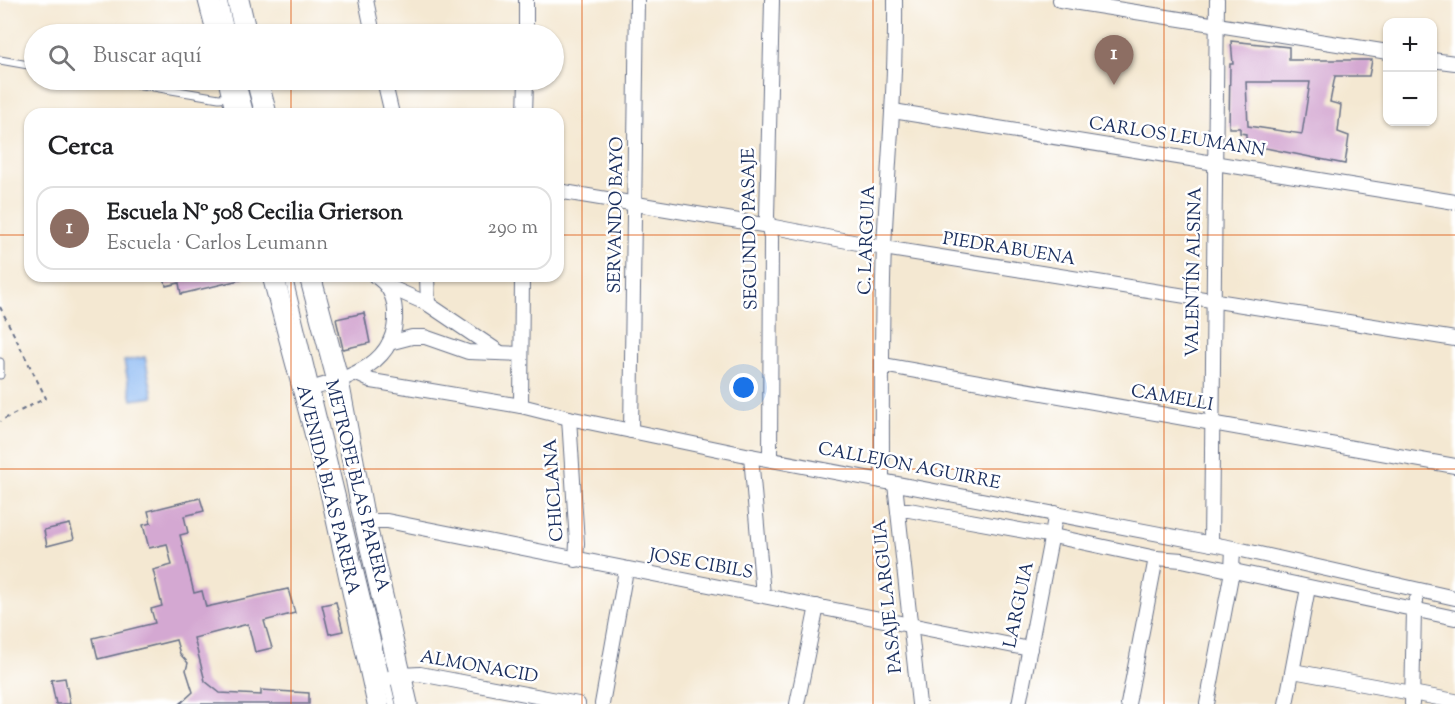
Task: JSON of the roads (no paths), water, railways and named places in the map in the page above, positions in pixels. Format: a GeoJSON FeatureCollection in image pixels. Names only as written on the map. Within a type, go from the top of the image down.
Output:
{"type":"FeatureCollection","features":[{"type":"Feature","properties":{"kind":"main road"},"geometry":{"type":"LineString","coordinates":[[209,0],[215,24]]}},
{"type":"Feature","properties":{"kind":"main road"},"geometry":{"type":"LineString","coordinates":[[238,0],[244,24]]}},
{"type":"Feature","properties":{"kind":"main road"},"geometry":{"type":"LineString","coordinates":[[260,90],[264,108]]}},
{"type":"Feature","properties":{"kind":"main road","name":"AVENIDA BLAS PARERA"},"geometry":{"type":"LineString","coordinates":[[275,282],[310,389],[330,488],[387,678],[407,704]]}},
{"type":"Feature","properties":{"kind":"main road","name":"AVENIDA BLAS PARERA"},"geometry":{"type":"LineString","coordinates":[[312,282],[347,377],[387,678],[378,704]]}},
{"type":"Feature","properties":{"kind":"street"},"geometry":{"type":"LineString","coordinates":[[366,0],[372,24]]}},
{"type":"Feature","properties":{"kind":"street"},"geometry":{"type":"LineString","coordinates":[[526,0],[526,24]]}},
{"type":"Feature","properties":{"kind":"street","name":"SERVANDO BAYO"},"geometry":{"type":"LineString","coordinates":[[632,430],[637,0]]}},
{"type":"Feature","properties":{"kind":"street","name":"SEGUNDO PASAJE"},"geometry":{"type":"LineString","coordinates":[[770,459],[771,238],[767,217],[772,0]]}},
{"type":"Feature","properties":{"kind":"street","name":"C. LARGUIA"},"geometry":{"type":"LineString","coordinates":[[889,483],[883,365],[884,248],[897,22],[891,0]]}},
{"type":"Feature","properties":{"kind":"street"},"geometry":{"type":"LineString","coordinates":[[1060,0],[1383,51]]}},
{"type":"Feature","properties":{"kind":"street","name":"VALENTÍN ALSINA"},"geometry":{"type":"LineString","coordinates":[[1211,544],[1216,0]]}},
{"type":"Feature","properties":{"kind":"street"},"geometry":{"type":"LineString","coordinates":[[1437,61],[1455,63]]}},
{"type":"Feature","properties":{"kind":"street"},"geometry":{"type":"LineString","coordinates":[[386,90],[391,108]]}},
{"type":"Feature","properties":{"kind":"street"},"geometry":{"type":"LineString","coordinates":[[525,108],[526,90]]}},
{"type":"Feature","properties":{"kind":"street","name":"CARLOS LEUMANN"},"geometry":{"type":"LineString","coordinates":[[892,111],[1455,202]]}},
{"type":"Feature","properties":{"kind":"street","name":"PIEDRABUENA"},"geometry":{"type":"LineString","coordinates":[[564,192],[769,226],[884,248],[1455,339]]}},
{"type":"Feature","properties":{"kind":"street"},"geometry":{"type":"LineString","coordinates":[[382,282],[428,304],[499,352]]}},
{"type":"Feature","properties":{"kind":"street"},"geometry":{"type":"LineString","coordinates":[[427,282],[428,304]]}},
{"type":"Feature","properties":{"kind":"street"},"geometry":{"type":"LineString","coordinates":[[521,406],[522,282]]}},
{"type":"Feature","properties":{"kind":"street"},"geometry":{"type":"LineString","coordinates":[[310,389],[347,377],[372,364],[389,343],[395,322],[395,310],[387,286]]}},
{"type":"Feature","properties":{"kind":"street"},"geometry":{"type":"LineString","coordinates":[[389,343],[412,337],[425,338],[468,352],[521,354]]}},
{"type":"Feature","properties":{"kind":"street","name":"CAMELLI"},"geometry":{"type":"LineString","coordinates":[[883,365],[1455,466]]}},
{"type":"Feature","properties":{"kind":"street","name":"CALLEJON AGUIRRE"},"geometry":{"type":"LineString","coordinates":[[347,377],[521,406],[751,456],[1233,548],[1455,598]]}},
{"type":"Feature","properties":{"kind":"street","name":"CHICLANA"},"geometry":{"type":"LineString","coordinates":[[568,418],[578,543],[576,560]]}},
{"type":"Feature","properties":{"kind":"street"},"geometry":{"type":"LineString","coordinates":[[751,456],[763,595]]}},
{"type":"Feature","properties":{"kind":"street","name":"PASAJE LARGUIA"},"geometry":{"type":"LineString","coordinates":[[889,483],[898,510],[919,704]]}},
{"type":"Feature","properties":{"kind":"street"},"geometry":{"type":"LineString","coordinates":[[994,525],[998,502]]}},
{"type":"Feature","properties":{"kind":"street"},"geometry":{"type":"LineString","coordinates":[[898,510],[994,525],[1156,558],[1182,560],[1455,618]]}},
{"type":"Feature","properties":{"kind":"street","name":"LARGUIA"},"geometry":{"type":"LineString","coordinates":[[1019,704],[1056,513]]}},
{"type":"Feature","properties":{"kind":"street","name":"JOSE CIBILS"},"geometry":{"type":"LineString","coordinates":[[365,521],[387,521],[1030,649]]}},
{"type":"Feature","properties":{"kind":"street"},"geometry":{"type":"LineString","coordinates":[[1207,704],[1232,571],[1233,548]]}},
{"type":"Feature","properties":{"kind":"street"},"geometry":{"type":"LineString","coordinates":[[1128,704],[1156,558]]}},
{"type":"Feature","properties":{"kind":"street"},"geometry":{"type":"LineString","coordinates":[[602,704],[626,570]]}},
{"type":"Feature","properties":{"kind":"street"},"geometry":{"type":"LineString","coordinates":[[1286,704],[1308,588]]}},
{"type":"Feature","properties":{"kind":"street"},"geometry":{"type":"LineString","coordinates":[[1412,698],[1414,610],[1419,590]]}},
{"type":"Feature","properties":{"kind":"street"},"geometry":{"type":"LineString","coordinates":[[797,704],[817,606]]}},
{"type":"Feature","properties":{"kind":"street"},"geometry":{"type":"LineString","coordinates":[[1293,671],[1412,698],[1455,701]]}},
{"type":"Feature","properties":{"kind":"street","name":"ALMONACID"},"geometry":{"type":"LineString","coordinates":[[387,678],[420,674],[578,704]]}},
{"type":"Feature","properties":{"kind":"lane"},"geometry":{"type":"LineString","coordinates":[[223,0],[229,24]]}},
{"type":"Feature","properties":{"kind":"lane"},"geometry":{"type":"LineString","coordinates":[[0,60],[24,64]]}},
{"type":"Feature","properties":{"kind":"lane"},"geometry":{"type":"LineString","coordinates":[[171,90],[219,98],[235,93],[245,108]]}},
{"type":"Feature","properties":{"kind":"lane","name":"METROFE BLAS PARERA"},"geometry":{"type":"LineString","coordinates":[[289,282],[310,389]]}},
{"type":"Feature","properties":{"kind":"lane"},"geometry":{"type":"LineString","coordinates":[[0,362],[0,375]]}},
{"type":"Feature","properties":{"kind":"lane"},"geometry":{"type":"LineString","coordinates":[[387,678],[392,704]]}},
{"type":"Feature","properties":{"kind":"water"},"geometry":{"type":"Polygon","coordinates":[[[145,357],[153,397],[132,400],[124,361],[145,357]]]}},
{"type":"Feature","properties":{"kind":"place","name":"Escuela Nº 508 Cecilia Grierson"},"geometry":{"type":"Point","coordinates":[1114,85]}}]}
